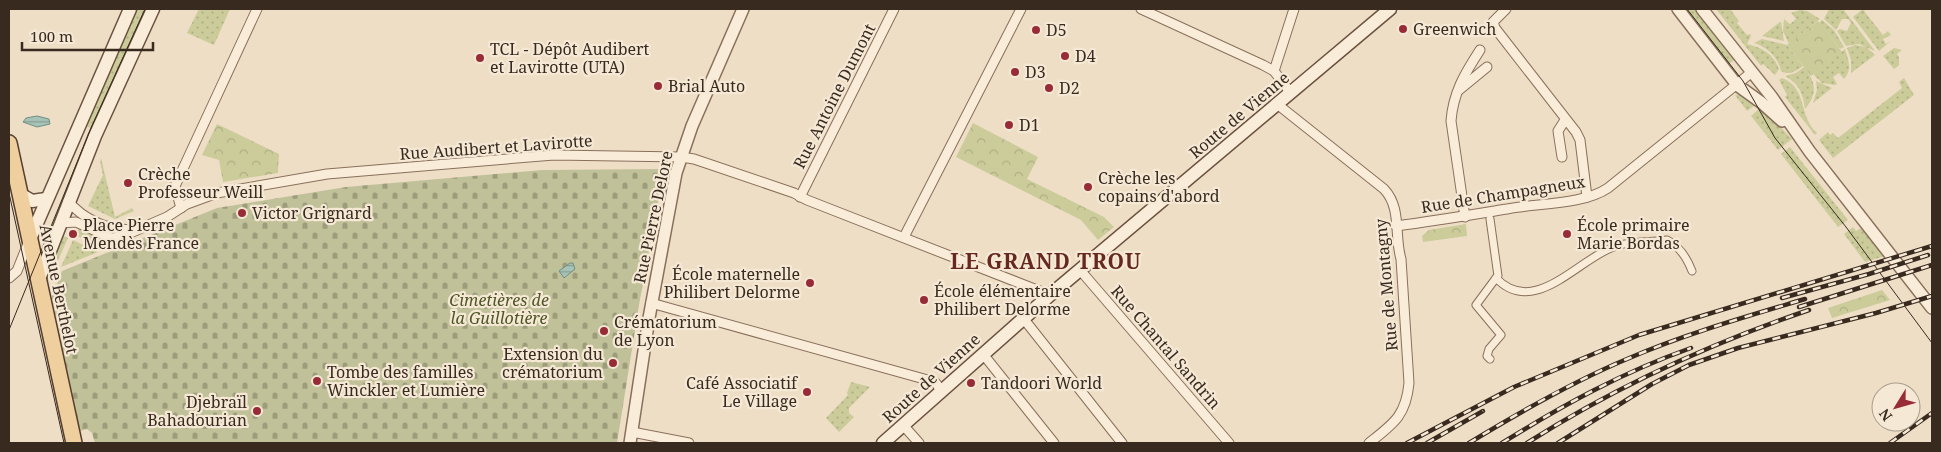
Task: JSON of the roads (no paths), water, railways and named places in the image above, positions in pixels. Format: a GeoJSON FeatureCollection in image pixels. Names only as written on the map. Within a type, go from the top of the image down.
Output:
{"type":"FeatureCollection","features":[{"type":"Feature","properties":{"kind":"main road"},"geometry":{"type":"LineString","coordinates":[[30,239],[130,9]]}},
{"type":"Feature","properties":{"kind":"main road"},"geometry":{"type":"LineString","coordinates":[[39,279],[68,201],[153,9]]}},
{"type":"Feature","properties":{"kind":"main road","name":"Route de Vienne"},"geometry":{"type":"LineString","coordinates":[[884,443],[1023,318],[1390,9]]}},
{"type":"Feature","properties":{"kind":"main road","name":"Avenue Berthelot"},"geometry":{"type":"LineString","coordinates":[[9,143],[74,443]]}},
{"type":"Feature","properties":{"kind":"main road"},"geometry":{"type":"LineString","coordinates":[[20,194],[32,201],[46,199]]}},
{"type":"Feature","properties":{"kind":"street"},"geometry":{"type":"LineString","coordinates":[[181,208],[175,186],[257,9]]}},
{"type":"Feature","properties":{"kind":"street","name":"Rue Pierre Delore"},"geometry":{"type":"LineString","coordinates":[[631,438],[651,303],[681,157],[743,9]]}},
{"type":"Feature","properties":{"kind":"street","name":"Rue Antoine Dumont"},"geometry":{"type":"LineString","coordinates":[[800,197],[894,9]]}},
{"type":"Feature","properties":{"kind":"street"},"geometry":{"type":"LineString","coordinates":[[904,237],[1021,9]]}},
{"type":"Feature","properties":{"kind":"street"},"geometry":{"type":"LineString","coordinates":[[1141,9],[1274,72],[1290,92]]}},
{"type":"Feature","properties":{"kind":"street"},"geometry":{"type":"LineString","coordinates":[[1274,72],[1294,9]]}},
{"type":"Feature","properties":{"kind":"street"},"geometry":{"type":"LineString","coordinates":[[1506,9],[1493,22],[1495,28],[1580,140],[1587,197]]}},
{"type":"Feature","properties":{"kind":"street"},"geometry":{"type":"LineString","coordinates":[[1678,9],[1738,85],[1774,113],[1810,152]]}},
{"type":"Feature","properties":{"kind":"street"},"geometry":{"type":"LineString","coordinates":[[1702,9],[1752,72],[1810,152],[1932,308]]}},
{"type":"Feature","properties":{"kind":"street"},"geometry":{"type":"LineString","coordinates":[[1465,217],[1451,121],[1457,92],[1464,76],[1480,50]]}},
{"type":"Feature","properties":{"kind":"street"},"geometry":{"type":"LineString","coordinates":[[1457,92],[1487,67]]}},
{"type":"Feature","properties":{"kind":"street","name":"Rue de Champagneux"},"geometry":{"type":"LineString","coordinates":[[1396,226],[1587,197],[1608,188],[1752,72]]}},
{"type":"Feature","properties":{"kind":"street","name":"Rue de Montagny"},"geometry":{"type":"LineString","coordinates":[[1277,104],[1384,189],[1391,198],[1395,208],[1409,383],[1404,409],[1395,421],[1369,443]]}},
{"type":"Feature","properties":{"kind":"street"},"geometry":{"type":"LineString","coordinates":[[1562,157],[1558,131],[1563,118]]}},
{"type":"Feature","properties":{"kind":"street","name":"Rue Audibert et Lavirotte"},"geometry":{"type":"LineString","coordinates":[[60,223],[76,222],[111,238],[121,237],[217,193],[327,174],[554,155],[681,157],[694,159],[800,197],[1050,295]]}},
{"type":"Feature","properties":{"kind":"street","name":"Rue Audibert et Lavirotte"},"geometry":{"type":"LineString","coordinates":[[68,201],[78,213],[112,228],[123,230],[138,228]]}},
{"type":"Feature","properties":{"kind":"street"},"geometry":{"type":"LineString","coordinates":[[1490,219],[1498,276],[1476,305],[1501,336],[1489,349],[1487,356],[1490,359]]}},
{"type":"Feature","properties":{"kind":"street"},"geometry":{"type":"LineString","coordinates":[[9,278],[17,270],[30,239]]}},
{"type":"Feature","properties":{"kind":"street"},"geometry":{"type":"LineString","coordinates":[[1496,278],[1512,291],[1540,290],[1559,281],[1610,248],[1636,241],[1658,243],[1666,240],[1674,244],[1687,260],[1692,271]]}},
{"type":"Feature","properties":{"kind":"street","name":"Rue Chantal Sandrin"},"geometry":{"type":"LineString","coordinates":[[1080,270],[1230,443]]}},
{"type":"Feature","properties":{"kind":"street"},"geometry":{"type":"LineString","coordinates":[[651,303],[935,382],[941,390]]}},
{"type":"Feature","properties":{"kind":"street"},"geometry":{"type":"LineString","coordinates":[[1023,318],[1122,443]]}},
{"type":"Feature","properties":{"kind":"street"},"geometry":{"type":"LineString","coordinates":[[983,354],[1054,443]]}},
{"type":"Feature","properties":{"kind":"street"},"geometry":{"type":"LineString","coordinates":[[903,425],[920,443]]}},
{"type":"Feature","properties":{"kind":"street"},"geometry":{"type":"LineString","coordinates":[[631,438],[690,443]]}},
{"type":"Feature","properties":{"kind":"tram line"},"geometry":{"type":"LineString","coordinates":[[9,330],[91,128],[145,9]]}},
{"type":"Feature","properties":{"kind":"tram line"},"geometry":{"type":"LineString","coordinates":[[1687,9],[1743,81],[1775,138],[1846,227],[1932,343]]}},
{"type":"Feature","properties":{"kind":"tram line"},"geometry":{"type":"LineString","coordinates":[[9,193],[64,443]]}},
{"type":"Feature","properties":{"kind":"railway"},"geometry":{"type":"LineString","coordinates":[[1407,443],[1514,387],[1639,335],[1932,246]]}},
{"type":"Feature","properties":{"kind":"railway"},"geometry":{"type":"LineString","coordinates":[[1782,298],[1869,274],[1928,255]]}},
{"type":"Feature","properties":{"kind":"railway"},"geometry":{"type":"LineString","coordinates":[[1799,307],[1932,265]]}},
{"type":"Feature","properties":{"kind":"railway"},"geometry":{"type":"LineString","coordinates":[[1558,443],[1652,384],[1689,365],[1738,348],[1876,313],[1932,296]]}},
{"type":"Feature","properties":{"kind":"railway"},"geometry":{"type":"LineString","coordinates":[[1469,443],[1546,398],[1586,377],[1627,359],[1693,334],[1805,299]]}},
{"type":"Feature","properties":{"kind":"railway"},"geometry":{"type":"LineString","coordinates":[[1527,443],[1595,403],[1664,368],[1735,337],[1809,310]]}},
{"type":"Feature","properties":{"kind":"railway"},"geometry":{"type":"LineString","coordinates":[[1502,443],[1594,390],[1666,357],[1691,348]]}},
{"type":"Feature","properties":{"kind":"railway"},"geometry":{"type":"LineString","coordinates":[[1427,443],[1483,411]]}},
{"type":"Feature","properties":{"kind":"railway"},"geometry":{"type":"LineString","coordinates":[[1890,443],[1932,413]]}},
{"type":"Feature","properties":{"kind":"place","name":"Greenwich"},"geometry":{"type":"Point","coordinates":[1403,29]}},
{"type":"Feature","properties":{"kind":"place","name":"D5"},"geometry":{"type":"Point","coordinates":[1036,30]}},
{"type":"Feature","properties":{"kind":"place","name":"D4"},"geometry":{"type":"Point","coordinates":[1065,56]}},
{"type":"Feature","properties":{"kind":"place","name":"TCL - Dépôt Audibert et Lavirotte (UTA)"},"geometry":{"type":"Point","coordinates":[480,58]}},
{"type":"Feature","properties":{"kind":"place","name":"D3"},"geometry":{"type":"Point","coordinates":[1015,72]}},
{"type":"Feature","properties":{"kind":"place","name":"Brial Auto"},"geometry":{"type":"Point","coordinates":[658,86]}},
{"type":"Feature","properties":{"kind":"place","name":"D2"},"geometry":{"type":"Point","coordinates":[1049,88]}},
{"type":"Feature","properties":{"kind":"place","name":"D1"},"geometry":{"type":"Point","coordinates":[1009,125]}},
{"type":"Feature","properties":{"kind":"place","name":"Crèche Professeur Weill"},"geometry":{"type":"Point","coordinates":[128,183]}},
{"type":"Feature","properties":{"kind":"place","name":"Crèche les copains d'abord"},"geometry":{"type":"Point","coordinates":[1088,187]}},
{"type":"Feature","properties":{"kind":"place","name":"Victor Grignard"},"geometry":{"type":"Point","coordinates":[242,213]}},
{"type":"Feature","properties":{"kind":"place","name":"Place Pierre Mendès France"},"geometry":{"type":"Point","coordinates":[73,234]}},
{"type":"Feature","properties":{"kind":"place","name":"École primaire Marie Bordas"},"geometry":{"type":"Point","coordinates":[1567,234]}},
{"type":"Feature","properties":{"kind":"place","name":"École maternelle Philibert Delorme"},"geometry":{"type":"Point","coordinates":[810,283]}},
{"type":"Feature","properties":{"kind":"place","name":"École élémentaire Philibert Delorme"},"geometry":{"type":"Point","coordinates":[924,300]}},
{"type":"Feature","properties":{"kind":"place","name":"Crématorium de Lyon"},"geometry":{"type":"Point","coordinates":[604,331]}},
{"type":"Feature","properties":{"kind":"place","name":"Extension du crématorium"},"geometry":{"type":"Point","coordinates":[613,363]}},
{"type":"Feature","properties":{"kind":"place","name":"Tombe des familles Winckler et Lumière"},"geometry":{"type":"Point","coordinates":[317,381]}},
{"type":"Feature","properties":{"kind":"place","name":"Tandoori World"},"geometry":{"type":"Point","coordinates":[971,383]}},
{"type":"Feature","properties":{"kind":"place","name":"Café Associatif Le Village"},"geometry":{"type":"Point","coordinates":[807,392]}},
{"type":"Feature","properties":{"kind":"place","name":"Djebraïl Bahadourian"},"geometry":{"type":"Point","coordinates":[257,411]}},
{"type":"Feature","properties":{"kind":"district","name":"LE GRAND TROU"},"geometry":{"type":"Point","coordinates":[1046,262]}},
{"type":"Feature","properties":{"kind":"park label","name":"Cimetières de la Guillotière"},"geometry":{"type":"Point","coordinates":[499,309]}}]}
